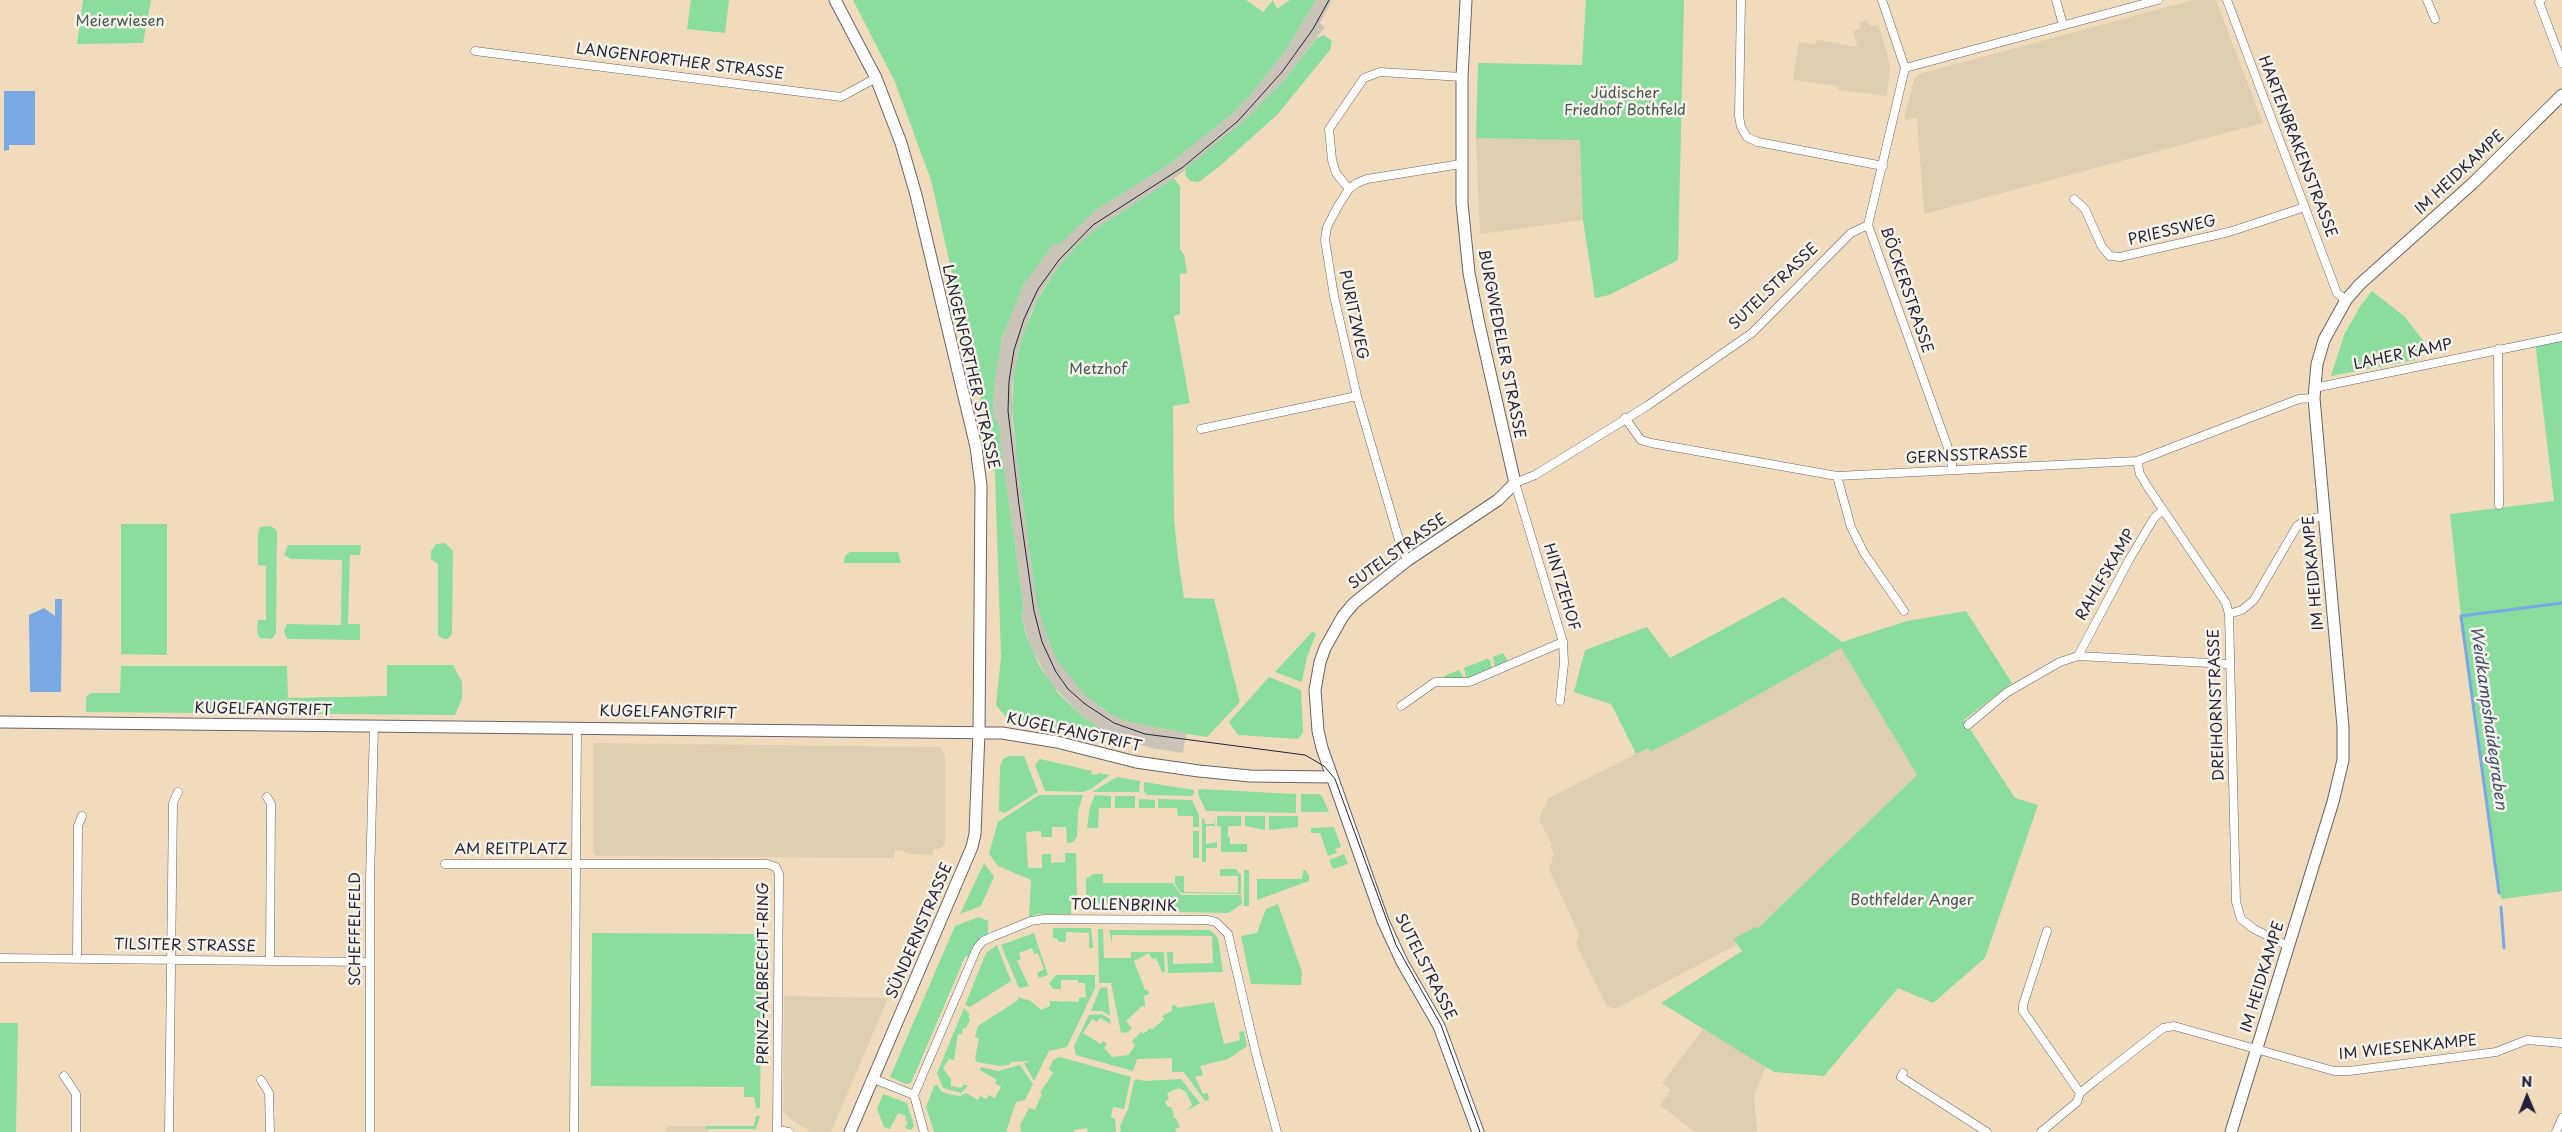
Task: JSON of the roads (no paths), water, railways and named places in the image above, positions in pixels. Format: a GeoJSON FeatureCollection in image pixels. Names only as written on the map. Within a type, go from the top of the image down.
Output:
{"type":"FeatureCollection","features":[{"type":"Feature","properties":{"kind":"street","name":"LANGENFORTHER STRASSE"},"geometry":{"type":"LineString","coordinates":[[835,0],[889,107],[916,195],[979,466],[979,732]]}},
{"type":"Feature","properties":{"kind":"street","name":"BURGWEDELER STRASSE"},"geometry":{"type":"LineString","coordinates":[[1466,0],[1462,77],[1462,203],[1470,274],[1487,364],[1515,483]]}},
{"type":"Feature","properties":{"kind":"street"},"geometry":{"type":"LineString","coordinates":[[1741,0],[1739,116],[1741,127],[1747,137],[1758,142],[1884,166]]}},
{"type":"Feature","properties":{"kind":"street","name":"BÖCKERSTRASSE"},"geometry":{"type":"LineString","coordinates":[[1882,0],[1904,68],[1884,166],[1868,225],[1952,459],[1952,470]]}},
{"type":"Feature","properties":{"kind":"street"},"geometry":{"type":"LineString","coordinates":[[2056,0],[2062,25]]}},
{"type":"Feature","properties":{"kind":"street"},"geometry":{"type":"LineString","coordinates":[[1904,68],[2158,0]]}},
{"type":"Feature","properties":{"kind":"street","name":"HARTENBRAKENSTRASSE"},"geometry":{"type":"LineString","coordinates":[[2227,0],[2337,292],[2346,300]]}},
{"type":"Feature","properties":{"kind":"street"},"geometry":{"type":"LineString","coordinates":[[2427,0],[2436,19]]}},
{"type":"Feature","properties":{"kind":"street"},"geometry":{"type":"LineString","coordinates":[[2541,0],[2539,2],[2562,64]]}},
{"type":"Feature","properties":{"kind":"street","name":"LANGENFORTHER STRASSE"},"geometry":{"type":"LineString","coordinates":[[475,51],[841,97],[876,78]]}},
{"type":"Feature","properties":{"kind":"street"},"geometry":{"type":"LineString","coordinates":[[1461,164],[1366,179],[1349,189],[1334,166],[1329,129],[1364,78],[1380,72],[1462,77]]}},
{"type":"Feature","properties":{"kind":"street","name":"IM HEIDKAMPE"},"geometry":{"type":"LineString","coordinates":[[2231,1132],[2335,798],[2343,760],[2343,727],[2314,393],[2317,364],[2324,340],[2346,300],[2376,269],[2505,153],[2562,95]]}},
{"type":"Feature","properties":{"kind":"street","name":"PURITZWEG"},"geometry":{"type":"LineString","coordinates":[[1349,189],[1327,227],[1324,240],[1334,296],[1357,396],[1402,550],[1408,560]]}},
{"type":"Feature","properties":{"kind":"street","name":"PRIESSWEG"},"geometry":{"type":"LineString","coordinates":[[2074,199],[2085,209],[2102,247],[2110,256],[2120,257],[2229,232],[2305,207]]}},
{"type":"Feature","properties":{"kind":"street","name":"SUTELSTRASSE"},"geometry":{"type":"LineString","coordinates":[[1478,1132],[1439,1026],[1402,962],[1383,921],[1332,777],[1318,731],[1316,690],[1320,662],[1332,634],[1354,603],[1408,560],[1498,500],[1515,483],[1534,475],[1647,406],[1752,333],[1851,232],[1868,225]]}},
{"type":"Feature","properties":{"kind":"street","name":"LAHER KAMP"},"geometry":{"type":"LineString","coordinates":[[2314,393],[2498,349],[2562,337]]}},
{"type":"Feature","properties":{"kind":"street"},"geometry":{"type":"LineString","coordinates":[[2498,349],[2499,505]]}},
{"type":"Feature","properties":{"kind":"street","name":"GERNSSTRASSE"},"geometry":{"type":"LineString","coordinates":[[1625,418],[1641,440],[1837,476],[2137,461],[2314,393]]}},
{"type":"Feature","properties":{"kind":"street"},"geometry":{"type":"LineString","coordinates":[[1201,429],[1357,396]]}},
{"type":"Feature","properties":{"kind":"street","name":"DREIHORNSTRASSE"},"geometry":{"type":"LineString","coordinates":[[2137,461],[2140,474],[2226,603],[2228,614],[2236,902],[2241,919],[2268,937],[2288,946]]}},
{"type":"Feature","properties":{"kind":"street"},"geometry":{"type":"LineString","coordinates":[[1837,476],[1856,536],[1864,554],[1904,612]]}},
{"type":"Feature","properties":{"kind":"street","name":"HINTZEHOF"},"geometry":{"type":"LineString","coordinates":[[1515,483],[1563,642],[1564,663],[1560,701]]}},
{"type":"Feature","properties":{"kind":"street","name":"RAHLFSKAMP"},"geometry":{"type":"LineString","coordinates":[[2078,656],[2129,560],[2154,518],[2163,510]]}},
{"type":"Feature","properties":{"kind":"street"},"geometry":{"type":"LineString","coordinates":[[2228,614],[2242,610],[2254,600],[2297,526],[2306,520],[2324,516]]}},
{"type":"Feature","properties":{"kind":"street"},"geometry":{"type":"LineString","coordinates":[[1400,706],[1435,682],[1469,682],[1563,642]]}},
{"type":"Feature","properties":{"kind":"street"},"geometry":{"type":"LineString","coordinates":[[1968,725],[2006,693],[2060,662],[2078,656],[2228,664]]}},
{"type":"Feature","properties":{"kind":"street","name":"KUGELFANGTRIFT"},"geometry":{"type":"LineString","coordinates":[[0,722],[979,732],[1028,737],[1129,761],[1199,772],[1250,776],[1332,777]]}},
{"type":"Feature","properties":{"kind":"street","name":"SCHEFFELFELD"},"geometry":{"type":"LineString","coordinates":[[370,1132],[369,962],[374,726]]}},
{"type":"Feature","properties":{"kind":"street"},"geometry":{"type":"LineString","coordinates":[[574,1132],[577,727]]}},
{"type":"Feature","properties":{"kind":"street","name":"SÜNDERNSTRASSE"},"geometry":{"type":"LineString","coordinates":[[850,1132],[972,847],[976,820],[979,732]]}},
{"type":"Feature","properties":{"kind":"street"},"geometry":{"type":"LineString","coordinates":[[169,1132],[173,803],[178,792]]}},
{"type":"Feature","properties":{"kind":"street"},"geometry":{"type":"LineString","coordinates":[[267,797],[271,804],[270,960]]}},
{"type":"Feature","properties":{"kind":"street"},"geometry":{"type":"LineString","coordinates":[[77,958],[78,826],[82,816]]}},
{"type":"Feature","properties":{"kind":"street","name":"AM REITPLATZ"},"geometry":{"type":"LineString","coordinates":[[446,864],[576,864]]}},
{"type":"Feature","properties":{"kind":"street","name":"PRINZ-ALBRECHT-RING"},"geometry":{"type":"LineString","coordinates":[[576,864],[767,864],[776,867],[779,874],[778,1131],[789,1132]]}},
{"type":"Feature","properties":{"kind":"street","name":"TOLLENBRINK"},"geometry":{"type":"LineString","coordinates":[[914,1095],[977,948],[983,941],[1031,921],[1044,918],[1207,920],[1216,922],[1228,934],[1256,1057],[1277,1132]]}},
{"type":"Feature","properties":{"kind":"street"},"geometry":{"type":"LineString","coordinates":[[2047,931],[2023,1005],[2023,1011],[2080,1093]]}},
{"type":"Feature","properties":{"kind":"street","name":"TILSITER STRASSE"},"geometry":{"type":"LineString","coordinates":[[0,958],[369,962]]}},
{"type":"Feature","properties":{"kind":"street","name":"IM WIESENKAMPE"},"geometry":{"type":"LineString","coordinates":[[2041,1132],[2078,1102],[2080,1093],[2163,1028],[2174,1026],[2334,1071],[2349,1071],[2496,1052],[2527,1040],[2562,1043]]}},
{"type":"Feature","properties":{"kind":"street"},"geometry":{"type":"LineString","coordinates":[[1903,1073],[1901,1077],[1987,1132]]}},
{"type":"Feature","properties":{"kind":"street"},"geometry":{"type":"LineString","coordinates":[[64,1076],[76,1094],[76,1132]]}},
{"type":"Feature","properties":{"kind":"street"},"geometry":{"type":"LineString","coordinates":[[874,1079],[914,1095],[924,1132]]}},
{"type":"Feature","properties":{"kind":"street"},"geometry":{"type":"LineString","coordinates":[[261,1080],[269,1093],[270,1132]]}},
{"type":"Feature","properties":{"kind":"water"},"geometry":{"type":"Polygon","coordinates":[[[4,91],[35,91],[35,145],[9,145],[9,150],[4,151],[4,91]]]}},
{"type":"Feature","properties":{"kind":"water"},"geometry":{"type":"Polygon","coordinates":[[[55,599],[62,599],[61,692],[30,692],[29,615],[44,608],[55,616],[55,599]]]}},
{"type":"Feature","properties":{"kind":"waterway","name":"Weidkampshaidegraben"},"geometry":{"type":"LineString","coordinates":[[2499,893],[2461,616],[2562,603]]}},
{"type":"Feature","properties":{"kind":"waterway","name":"Weidkampshaidegraben"},"geometry":{"type":"LineString","coordinates":[[2501,907],[2504,948]]}},
{"type":"Feature","properties":{"kind":"tram line"},"geometry":{"type":"LineString","coordinates":[[1329,0],[1313,29],[1282,72],[1238,121],[1183,167],[1093,225],[1059,260],[1038,289],[1024,319],[1014,350],[1009,381],[1008,411],[1019,505],[1034,611],[1042,642],[1056,672],[1068,689],[1085,704],[1114,723],[1145,734],[1305,755],[1324,766],[1335,779],[1396,945],[1441,1025],[1480,1132]]}},
{"type":"Feature","properties":{"kind":"park label","name":"Meierwiesen"},"geometry":{"type":"Point","coordinates":[120,22]}},
{"type":"Feature","properties":{"kind":"park label","name":"Jüdischer Friedhof Bothfeld"},"geometry":{"type":"Point","coordinates":[1625,102]}},
{"type":"Feature","properties":{"kind":"park label","name":"Metzhof"},"geometry":{"type":"Point","coordinates":[1098,370]}},
{"type":"Feature","properties":{"kind":"park label","name":"Bothfelder Anger"},"geometry":{"type":"Point","coordinates":[1912,901]}}]}
